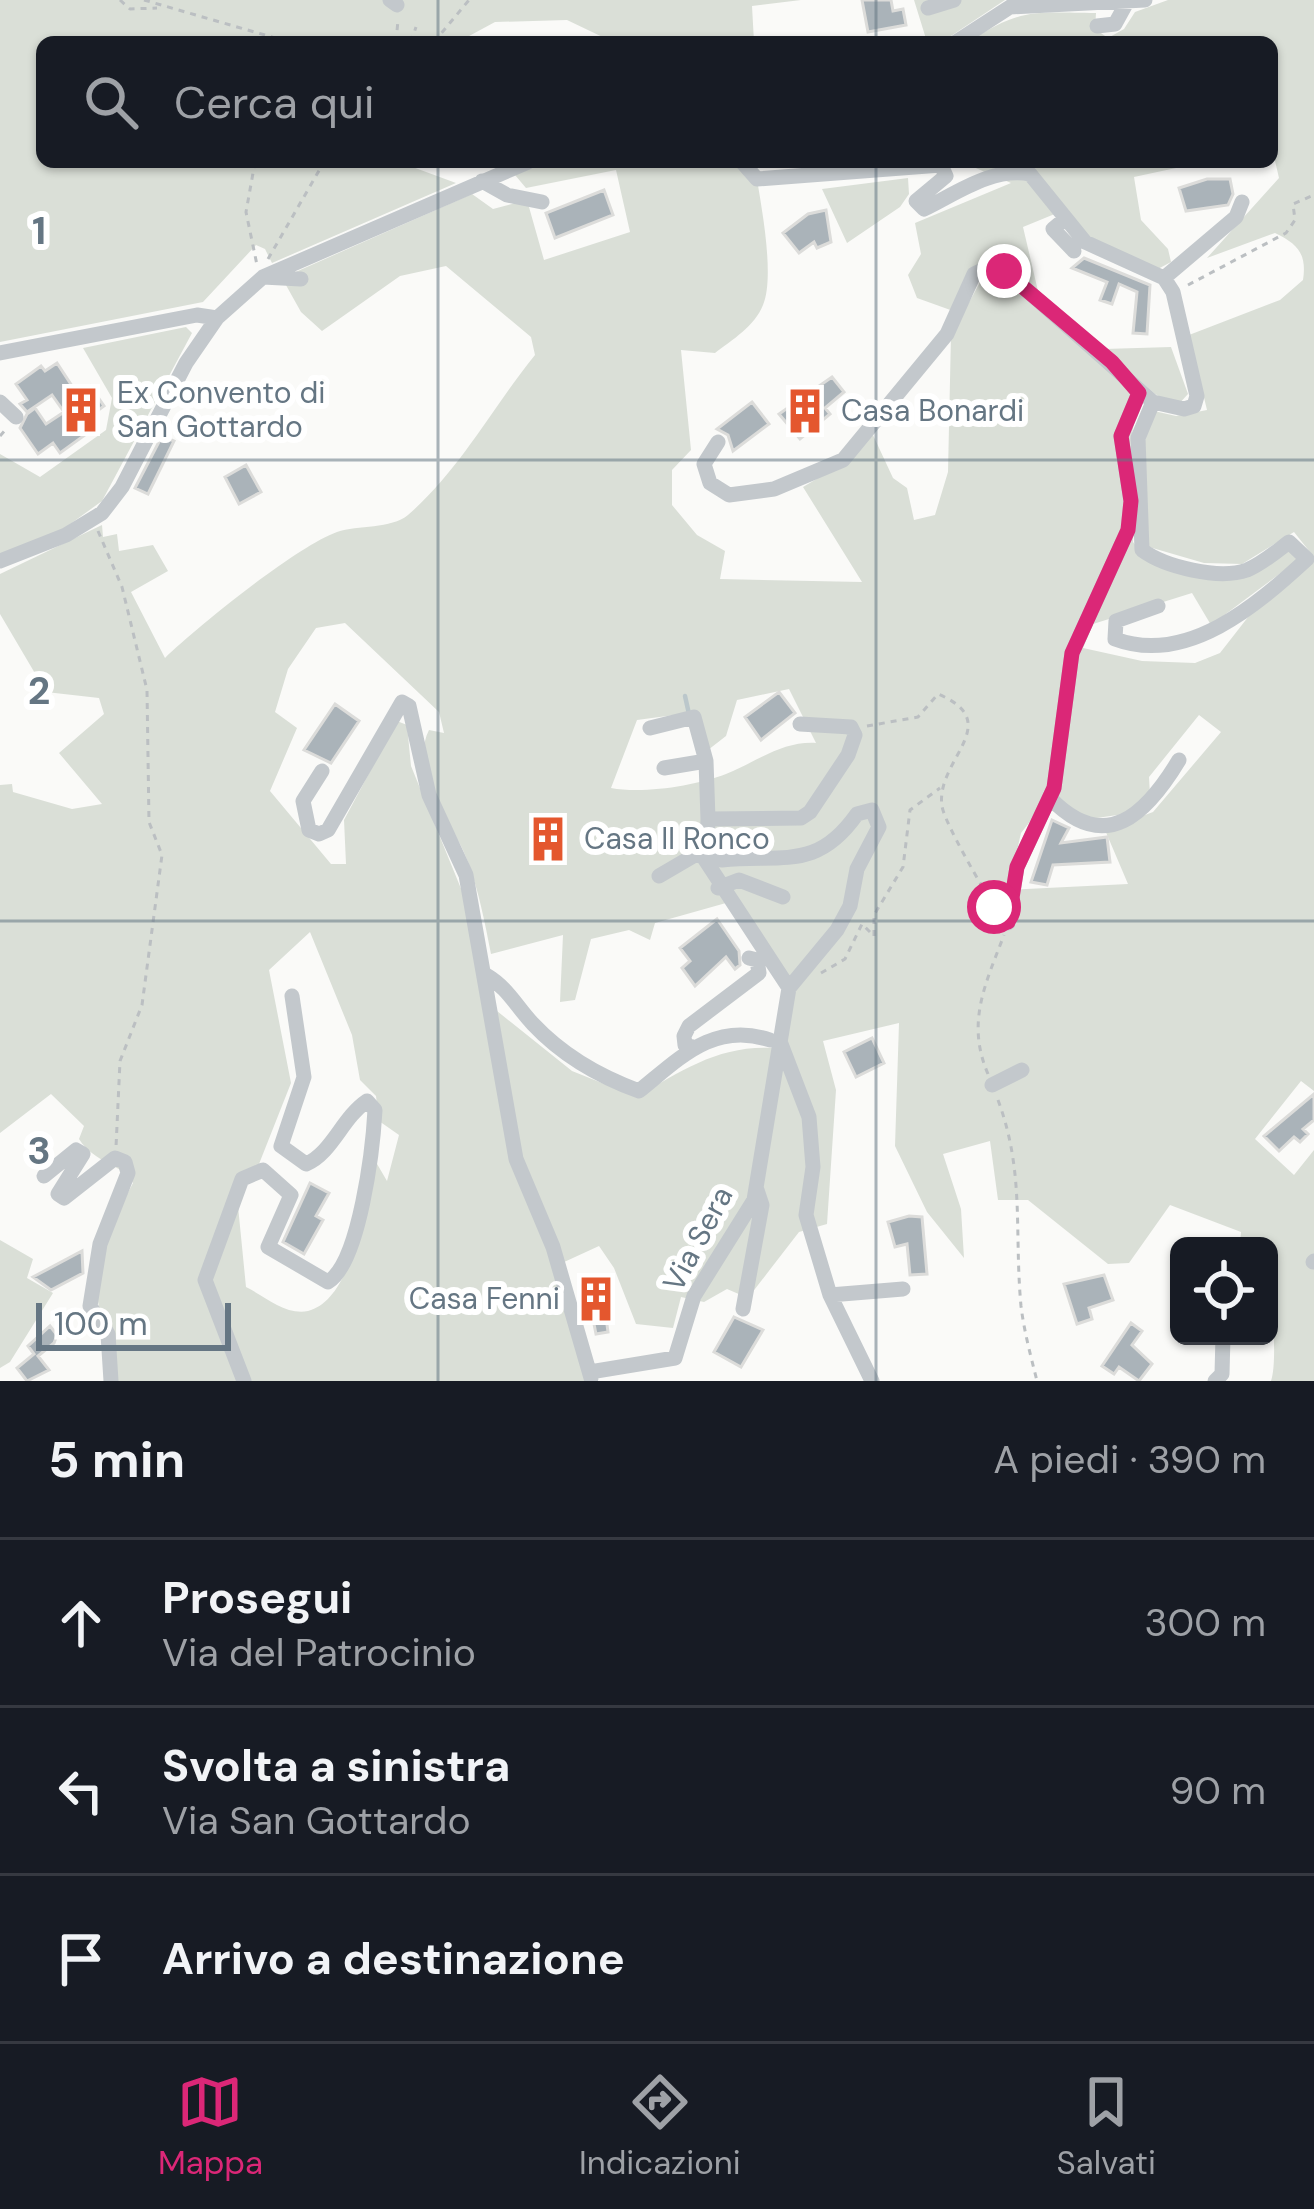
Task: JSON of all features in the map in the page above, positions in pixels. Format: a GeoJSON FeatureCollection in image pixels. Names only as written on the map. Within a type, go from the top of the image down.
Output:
{"type":"FeatureCollection","features":[{"type":"Feature","properties":{"kind":"street"},"geometry":{"type":"LineString","coordinates":[[928,8],[954,0]]}},
{"type":"Feature","properties":{"kind":"street"},"geometry":{"type":"LineString","coordinates":[[965,36],[1014,3],[1145,0]]}},
{"type":"Feature","properties":{"kind":"street"},"geometry":{"type":"LineString","coordinates":[[1097,26],[1115,24],[1126,4]]}},
{"type":"Feature","properties":{"kind":"street"},"geometry":{"type":"LineString","coordinates":[[0,561],[65,535],[101,513],[122,488],[186,363],[217,318],[263,277],[513,168]]}},
{"type":"Feature","properties":{"kind":"street"},"geometry":{"type":"LineString","coordinates":[[747,168],[757,179],[902,168]]}},
{"type":"Feature","properties":{"kind":"street"},"geometry":{"type":"LineString","coordinates":[[718,442],[704,464],[710,483],[729,495],[774,489],[843,460],[947,334],[974,274],[989,267],[1004,271],[1112,362],[1146,398],[1184,409],[1194,406],[1197,396],[1169,285],[1084,242],[1030,174],[1011,170],[924,209],[916,201],[946,176],[942,168]]}},
{"type":"Feature","properties":{"kind":"street"},"geometry":{"type":"LineString","coordinates":[[482,181],[507,194],[542,202]]}},
{"type":"Feature","properties":{"kind":"street"},"geometry":{"type":"LineString","coordinates":[[1169,285],[1236,217],[1242,202]]}},
{"type":"Feature","properties":{"kind":"street"},"geometry":{"type":"LineString","coordinates":[[1065,219],[1053,229],[1074,251]]}},
{"type":"Feature","properties":{"kind":"street"},"geometry":{"type":"LineString","coordinates":[[263,277],[301,279]]}},
{"type":"Feature","properties":{"kind":"street"},"geometry":{"type":"LineString","coordinates":[[0,353],[197,315],[217,318]]}},
{"type":"Feature","properties":{"kind":"street"},"geometry":{"type":"LineString","coordinates":[[1146,398],[1138,438],[1142,550],[1159,562],[1246,571],[1289,542],[1307,559],[1243,611],[1180,645],[1115,639],[1116,621],[1158,606]]}},
{"type":"Feature","properties":{"kind":"street"},"geometry":{"type":"LineString","coordinates":[[1008,922],[1017,867],[1050,798],[1072,653],[1128,530],[1131,501],[1121,436],[1146,398]]}},
{"type":"Feature","properties":{"kind":"street"},"geometry":{"type":"LineString","coordinates":[[0,402],[16,417]]}},
{"type":"Feature","properties":{"kind":"street","name":"Via Sera"},"geometry":{"type":"LineString","coordinates":[[322,771],[303,801],[309,830],[319,834],[328,830],[358,783],[402,702],[410,706],[430,795],[466,875],[516,1159],[554,1247],[593,1371],[675,1358],[694,1296],[754,1200],[775,1042],[793,990],[850,907],[857,869],[879,818],[872,810],[857,814],[833,845],[811,854],[722,860],[707,847],[702,762],[688,719],[650,728]]}},
{"type":"Feature","properties":{"kind":"street"},"geometry":{"type":"LineString","coordinates":[[708,818],[801,818],[810,812],[848,755],[855,735],[851,727],[800,724]]}},
{"type":"Feature","properties":{"kind":"street"},"geometry":{"type":"LineString","coordinates":[[1050,798],[1090,825],[1112,825],[1153,803],[1179,760]]}},
{"type":"Feature","properties":{"kind":"street"},"geometry":{"type":"LineString","coordinates":[[664,768],[702,762]]}},
{"type":"Feature","properties":{"kind":"street"},"geometry":{"type":"LineString","coordinates":[[659,876],[686,856],[700,853],[718,888],[793,990]]}},
{"type":"Feature","properties":{"kind":"street"},"geometry":{"type":"LineString","coordinates":[[718,888],[739,880],[783,898]]}},
{"type":"Feature","properties":{"kind":"street"},"geometry":{"type":"LineString","coordinates":[[693,1047],[686,1045],[684,1036],[689,1026],[759,973],[758,960],[749,958]]}},
{"type":"Feature","properties":{"kind":"street"},"geometry":{"type":"LineString","coordinates":[[486,975],[509,991],[528,1019],[571,1058],[639,1091],[693,1047],[742,1030],[775,1042],[809,1117],[813,1167],[806,1215],[830,1295],[872,1381]]}},
{"type":"Feature","properties":{"kind":"street"},"geometry":{"type":"LineString","coordinates":[[244,1381],[205,1280],[242,1179],[263,1170],[291,1195],[268,1247],[328,1282],[337,1276],[358,1222],[374,1135],[375,1110],[367,1101],[333,1134],[321,1157],[306,1164],[281,1146],[304,1077],[292,996]]}},
{"type":"Feature","properties":{"kind":"street"},"geometry":{"type":"LineString","coordinates":[[992,1085],[1022,1070]]}},
{"type":"Feature","properties":{"kind":"street"},"geometry":{"type":"LineString","coordinates":[[44,1176],[76,1150],[83,1154],[58,1194],[64,1198],[116,1159],[125,1162],[128,1173],[100,1244],[90,1306],[108,1334],[111,1381]]}},
{"type":"Feature","properties":{"kind":"street"},"geometry":{"type":"LineString","coordinates":[[743,1309],[762,1205],[756,1187]]}},
{"type":"Feature","properties":{"kind":"street"},"geometry":{"type":"LineString","coordinates":[[830,1295],[903,1289]]}},
{"type":"Feature","properties":{"kind":"street"},"geometry":{"type":"LineString","coordinates":[[1215,1381],[1222,1373],[1223,1345]]}},
{"type":"Feature","properties":{"kind":"path"},"geometry":{"type":"LineString","coordinates":[[120,0],[130,9],[159,8]]}},
{"type":"Feature","properties":{"kind":"path"},"geometry":{"type":"LineString","coordinates":[[143,0],[266,36]]}},
{"type":"Feature","properties":{"kind":"path"},"geometry":{"type":"LineString","coordinates":[[439,36],[470,0]]}},
{"type":"Feature","properties":{"kind":"path"},"geometry":{"type":"LineString","coordinates":[[393,2],[396,36]]}},
{"type":"Feature","properties":{"kind":"path"},"geometry":{"type":"LineString","coordinates":[[413,36],[416,27]]}},
{"type":"Feature","properties":{"kind":"path"},"geometry":{"type":"LineString","coordinates":[[254,168],[246,212],[253,255],[263,277]]}},
{"type":"Feature","properties":{"kind":"path"},"geometry":{"type":"LineString","coordinates":[[263,277],[272,250],[320,168]]}},
{"type":"Feature","properties":{"kind":"path"},"geometry":{"type":"LineString","coordinates":[[1169,285],[1286,233],[1295,220],[1293,204],[1314,195]]}},
{"type":"Feature","properties":{"kind":"path"},"geometry":{"type":"LineString","coordinates":[[100,539],[122,586],[147,690],[149,822],[162,855],[142,1005],[121,1061],[116,1159]]}},
{"type":"Feature","properties":{"kind":"path"},"geometry":{"type":"LineString","coordinates":[[793,990],[845,958],[862,924],[874,935],[874,915],[903,867],[910,810],[941,787],[968,736],[968,715],[958,703],[938,694],[918,717],[876,726]]}},
{"type":"Feature","properties":{"kind":"path"},"geometry":{"type":"LineString","coordinates":[[941,787],[943,813],[980,884],[1008,922],[977,1006],[975,1040],[1013,1140],[1021,1194],[1022,1311],[1037,1381]]}},
{"type":"Feature","properties":{"kind":"shaded area"},"geometry":{"type":"Polygon","coordinates":[[[0,0],[801,0],[752,6],[754,36],[600,36],[567,20],[495,22],[469,36],[36,36],[36,168],[415,168],[456,183],[272,263],[265,249],[256,245],[203,302],[0,342],[0,0]]]}},
{"type":"Feature","properties":{"kind":"shaded area"},"geometry":{"type":"Polygon","coordinates":[[[914,0],[1005,0],[951,36],[925,36],[914,0]]]}},
{"type":"Feature","properties":{"kind":"shaded area"},"geometry":{"type":"Polygon","coordinates":[[[1168,0],[1314,0],[1314,557],[1294,532],[1242,564],[1204,563],[1149,547],[1141,446],[1154,411],[1176,416],[1207,410],[1189,335],[1280,300],[1303,280],[1304,263],[1290,241],[1275,233],[1207,258],[1279,178],[1278,36],[1112,36],[1124,29],[1135,12],[1168,0]]]}},
{"type":"Feature","properties":{"kind":"shaded area"},"geometry":{"type":"Polygon","coordinates":[[[1042,13],[1096,13],[1095,29],[1105,36],[979,36],[1016,17],[1042,13]]]}},
{"type":"Feature","properties":{"kind":"shaded area"},"geometry":{"type":"Polygon","coordinates":[[[532,168],[755,168],[767,255],[763,305],[749,326],[715,353],[681,350],[691,450],[672,470],[672,505],[697,535],[725,551],[720,579],[862,582],[803,487],[847,461],[873,435],[893,478],[907,488],[914,520],[935,515],[948,472],[951,335],[984,275],[1013,284],[1132,390],[1136,408],[1131,446],[1133,542],[1142,554],[1246,576],[1288,548],[1298,560],[1211,625],[1192,593],[1093,624],[1083,648],[1142,661],[1195,663],[1220,653],[1259,603],[1314,561],[1314,1091],[1301,1081],[1255,1139],[1294,1175],[1314,1150],[1314,1381],[1271,1381],[1274,1345],[1278,1345],[1278,1237],[1241,1237],[1241,1232],[1170,1205],[1129,1263],[1108,1264],[1028,1200],[998,1200],[990,1141],[943,1154],[961,1209],[964,1258],[927,1212],[895,1146],[899,1023],[823,1041],[836,1090],[827,1224],[799,1232],[748,1298],[727,1289],[704,1302],[681,1297],[673,1328],[636,1324],[614,1268],[599,1246],[562,1263],[521,1157],[497,1011],[572,1071],[637,1097],[719,1055],[773,1048],[795,991],[726,903],[655,923],[650,940],[629,930],[591,939],[575,1000],[560,1002],[563,935],[491,954],[468,862],[424,763],[429,730],[444,733],[439,712],[345,623],[316,628],[288,669],[275,712],[297,728],[270,791],[331,864],[346,864],[344,820],[397,721],[407,725],[411,766],[464,896],[505,1127],[550,1250],[587,1381],[114,1381],[98,1299],[98,1274],[108,1234],[133,1183],[85,1147],[79,1139],[84,1126],[51,1094],[0,1133],[0,785],[12,784],[13,792],[72,809],[102,804],[59,753],[104,714],[99,698],[46,692],[0,614],[0,574],[102,525],[103,537],[117,534],[119,551],[153,545],[168,571],[131,592],[165,658],[248,589],[319,540],[345,530],[393,523],[408,515],[460,459],[535,355],[531,337],[446,266],[400,276],[322,331],[301,312],[282,278],[472,194],[493,209],[527,200],[544,260],[630,232],[616,170],[526,188],[515,175],[532,168]],[[789,689],[737,700],[726,736],[708,750],[682,714],[637,720],[611,788],[653,789],[699,782],[804,743],[816,743],[789,689]],[[1199,715],[1149,777],[1150,795],[1131,813],[1083,820],[1051,795],[1021,833],[1008,890],[1128,884],[1105,830],[1153,812],[1221,732],[1199,715]],[[310,932],[269,970],[291,1083],[259,1164],[237,1196],[246,1287],[300,1312],[324,1303],[337,1288],[362,1220],[373,1157],[387,1181],[399,1135],[379,1121],[376,1096],[360,1080],[352,1035],[310,932]]]}},
{"type":"Feature","properties":{"kind":"shaded area"},"geometry":{"type":"Polygon","coordinates":[[[976,168],[1176,168],[1134,177],[1141,220],[1168,249],[1171,262],[1156,270],[1092,242],[1062,211],[1023,227],[1038,291],[987,264],[956,312],[917,298],[908,275],[921,254],[915,223],[1011,183],[976,168]]]}},
{"type":"Feature","properties":{"kind":"shaded area"},"geometry":{"type":"Polygon","coordinates":[[[908,178],[909,194],[900,207],[847,243],[822,189],[908,178]]]}},
{"type":"Feature","properties":{"kind":"shaded area"},"geometry":{"type":"Polygon","coordinates":[[[186,327],[192,333],[102,501],[62,530],[0,556],[0,454],[40,477],[106,430],[112,398],[83,348],[186,327]]]}},
{"type":"Feature","properties":{"kind":"shaded area"},"geometry":{"type":"Polygon","coordinates":[[[1171,347],[1188,394],[1177,406],[1155,394],[1104,349],[1171,347]]]}},
{"type":"Feature","properties":{"kind":"shaded area"},"geometry":{"type":"Polygon","coordinates":[[[0,1240],[33,1259],[27,1278],[53,1293],[10,1362],[0,1368],[0,1240]]]}},
{"type":"Feature","properties":{"kind":"building"},"geometry":{"type":"Polygon","coordinates":[[[862,0],[891,0],[893,11],[903,9],[906,25],[868,32],[862,0]]]}},
{"type":"Feature","properties":{"kind":"building"},"geometry":{"type":"Polygon","coordinates":[[[1207,179],[1230,179],[1233,194],[1228,205],[1186,211],[1179,188],[1207,179]]]}},
{"type":"Feature","properties":{"kind":"building"},"geometry":{"type":"Polygon","coordinates":[[[604,190],[613,215],[555,238],[546,213],[604,190]]]}},
{"type":"Feature","properties":{"kind":"building"},"geometry":{"type":"Polygon","coordinates":[[[826,210],[831,242],[817,248],[814,242],[799,253],[783,233],[808,214],[826,210]]]}},
{"type":"Feature","properties":{"kind":"building"},"geometry":{"type":"Polygon","coordinates":[[[1084,258],[1150,285],[1147,334],[1133,333],[1137,292],[1119,284],[1112,304],[1100,300],[1107,282],[1072,268],[1084,258]]]}},
{"type":"Feature","properties":{"kind":"building","name":"Ex Convento di San Gottardo"},"geometry":{"type":"Polygon","coordinates":[[[57,363],[78,395],[90,386],[104,406],[89,417],[96,427],[60,453],[53,443],[38,454],[20,428],[27,414],[35,408],[46,424],[64,412],[52,395],[27,412],[20,404],[27,400],[16,384],[41,366],[45,371],[57,363]]]}},
{"type":"Feature","properties":{"kind":"building","name":"Casa Bonardi"},"geometry":{"type":"Polygon","coordinates":[[[832,377],[844,392],[825,408],[830,414],[800,439],[779,414],[832,377]]]}},
{"type":"Feature","properties":{"kind":"building"},"geometry":{"type":"Polygon","coordinates":[[[752,402],[769,424],[733,451],[728,435],[717,429],[752,402]]]}},
{"type":"Feature","properties":{"kind":"building"},"geometry":{"type":"Polygon","coordinates":[[[162,436],[174,441],[148,494],[135,488],[162,436]]]}},
{"type":"Feature","properties":{"kind":"building"},"geometry":{"type":"Polygon","coordinates":[[[246,465],[261,492],[239,504],[225,477],[246,465]]]}},
{"type":"Feature","properties":{"kind":"building"},"geometry":{"type":"Polygon","coordinates":[[[779,692],[795,713],[761,740],[745,717],[779,692]]]}},
{"type":"Feature","properties":{"kind":"building"},"geometry":{"type":"Polygon","coordinates":[[[335,704],[359,721],[331,763],[304,750],[335,704]]]}},
{"type":"Feature","properties":{"kind":"building","name":"Casa Il Ronco"},"geometry":{"type":"Polygon","coordinates":[[[547,814],[568,855],[549,864],[529,823],[547,814]]]}},
{"type":"Feature","properties":{"kind":"building"},"geometry":{"type":"Polygon","coordinates":[[[1052,820],[1069,828],[1061,843],[1107,837],[1110,862],[1053,865],[1047,885],[1031,882],[1052,820]]]}},
{"type":"Feature","properties":{"kind":"building"},"geometry":{"type":"Polygon","coordinates":[[[717,919],[739,951],[740,965],[735,969],[726,957],[695,986],[682,968],[690,961],[680,948],[717,919]]]}},
{"type":"Feature","properties":{"kind":"building"},"geometry":{"type":"Polygon","coordinates":[[[872,1038],[884,1063],[856,1077],[844,1052],[872,1038]]]}},
{"type":"Feature","properties":{"kind":"building"},"geometry":{"type":"Polygon","coordinates":[[[1314,1094],[1314,1120],[1303,1129],[1308,1134],[1300,1142],[1294,1137],[1279,1151],[1264,1136],[1314,1094]]]}},
{"type":"Feature","properties":{"kind":"building"},"geometry":{"type":"Polygon","coordinates":[[[310,1183],[329,1193],[316,1216],[323,1220],[304,1254],[283,1242],[310,1183]]]}},
{"type":"Feature","properties":{"kind":"building"},"geometry":{"type":"Polygon","coordinates":[[[922,1217],[927,1274],[910,1275],[907,1244],[895,1247],[888,1222],[922,1217]]]}},
{"type":"Feature","properties":{"kind":"building"},"geometry":{"type":"Polygon","coordinates":[[[82,1251],[83,1273],[51,1290],[33,1277],[82,1251]]]}},
{"type":"Feature","properties":{"kind":"building"},"geometry":{"type":"Polygon","coordinates":[[[1104,1275],[1113,1300],[1089,1308],[1092,1319],[1077,1324],[1064,1284],[1104,1275]]]}},
{"type":"Feature","properties":{"kind":"building","name":"Casa Fenni"},"geometry":{"type":"Polygon","coordinates":[[[601,1281],[608,1332],[596,1334],[586,1284],[601,1281]]]}},
{"type":"Feature","properties":{"kind":"building"},"geometry":{"type":"Polygon","coordinates":[[[734,1317],[763,1330],[741,1367],[714,1352],[734,1317]]]}},
{"type":"Feature","properties":{"kind":"building"},"geometry":{"type":"Polygon","coordinates":[[[1131,1323],[1142,1331],[1132,1345],[1152,1364],[1139,1381],[1119,1367],[1114,1374],[1102,1366],[1131,1323]]]}},
{"type":"Feature","properties":{"kind":"building"},"geometry":{"type":"Polygon","coordinates":[[[50,1326],[57,1335],[54,1343],[38,1356],[49,1370],[27,1381],[17,1368],[34,1354],[28,1346],[50,1326]]]}},
{"type":"Feature","properties":{"kind":"waterway"},"geometry":{"type":"LineString","coordinates":[[685,696],[689,714]]}},
{"type":"Feature","properties":{"kind":"place","name":"Ex Convento di San Gottardo"},"geometry":{"type":"Point","coordinates":[81,410]}},
{"type":"Feature","properties":{"kind":"place","name":"Casa Bonardi"},"geometry":{"type":"Point","coordinates":[805,411]}},
{"type":"Feature","properties":{"kind":"place","name":"Casa Il Ronco"},"geometry":{"type":"Point","coordinates":[548,839]}},
{"type":"Feature","properties":{"kind":"place","name":"Casa Fenni"},"geometry":{"type":"Point","coordinates":[596,1299]}},
{"type":"Feature","properties":{"kind":"route"},"geometry":{"type":"LineString","coordinates":[[994,907],[1008,922],[1022,851],[1054,788],[1072,653],[1128,530],[1131,501],[1121,436],[1139,393],[1112,362],[1004,271]]}}]}
